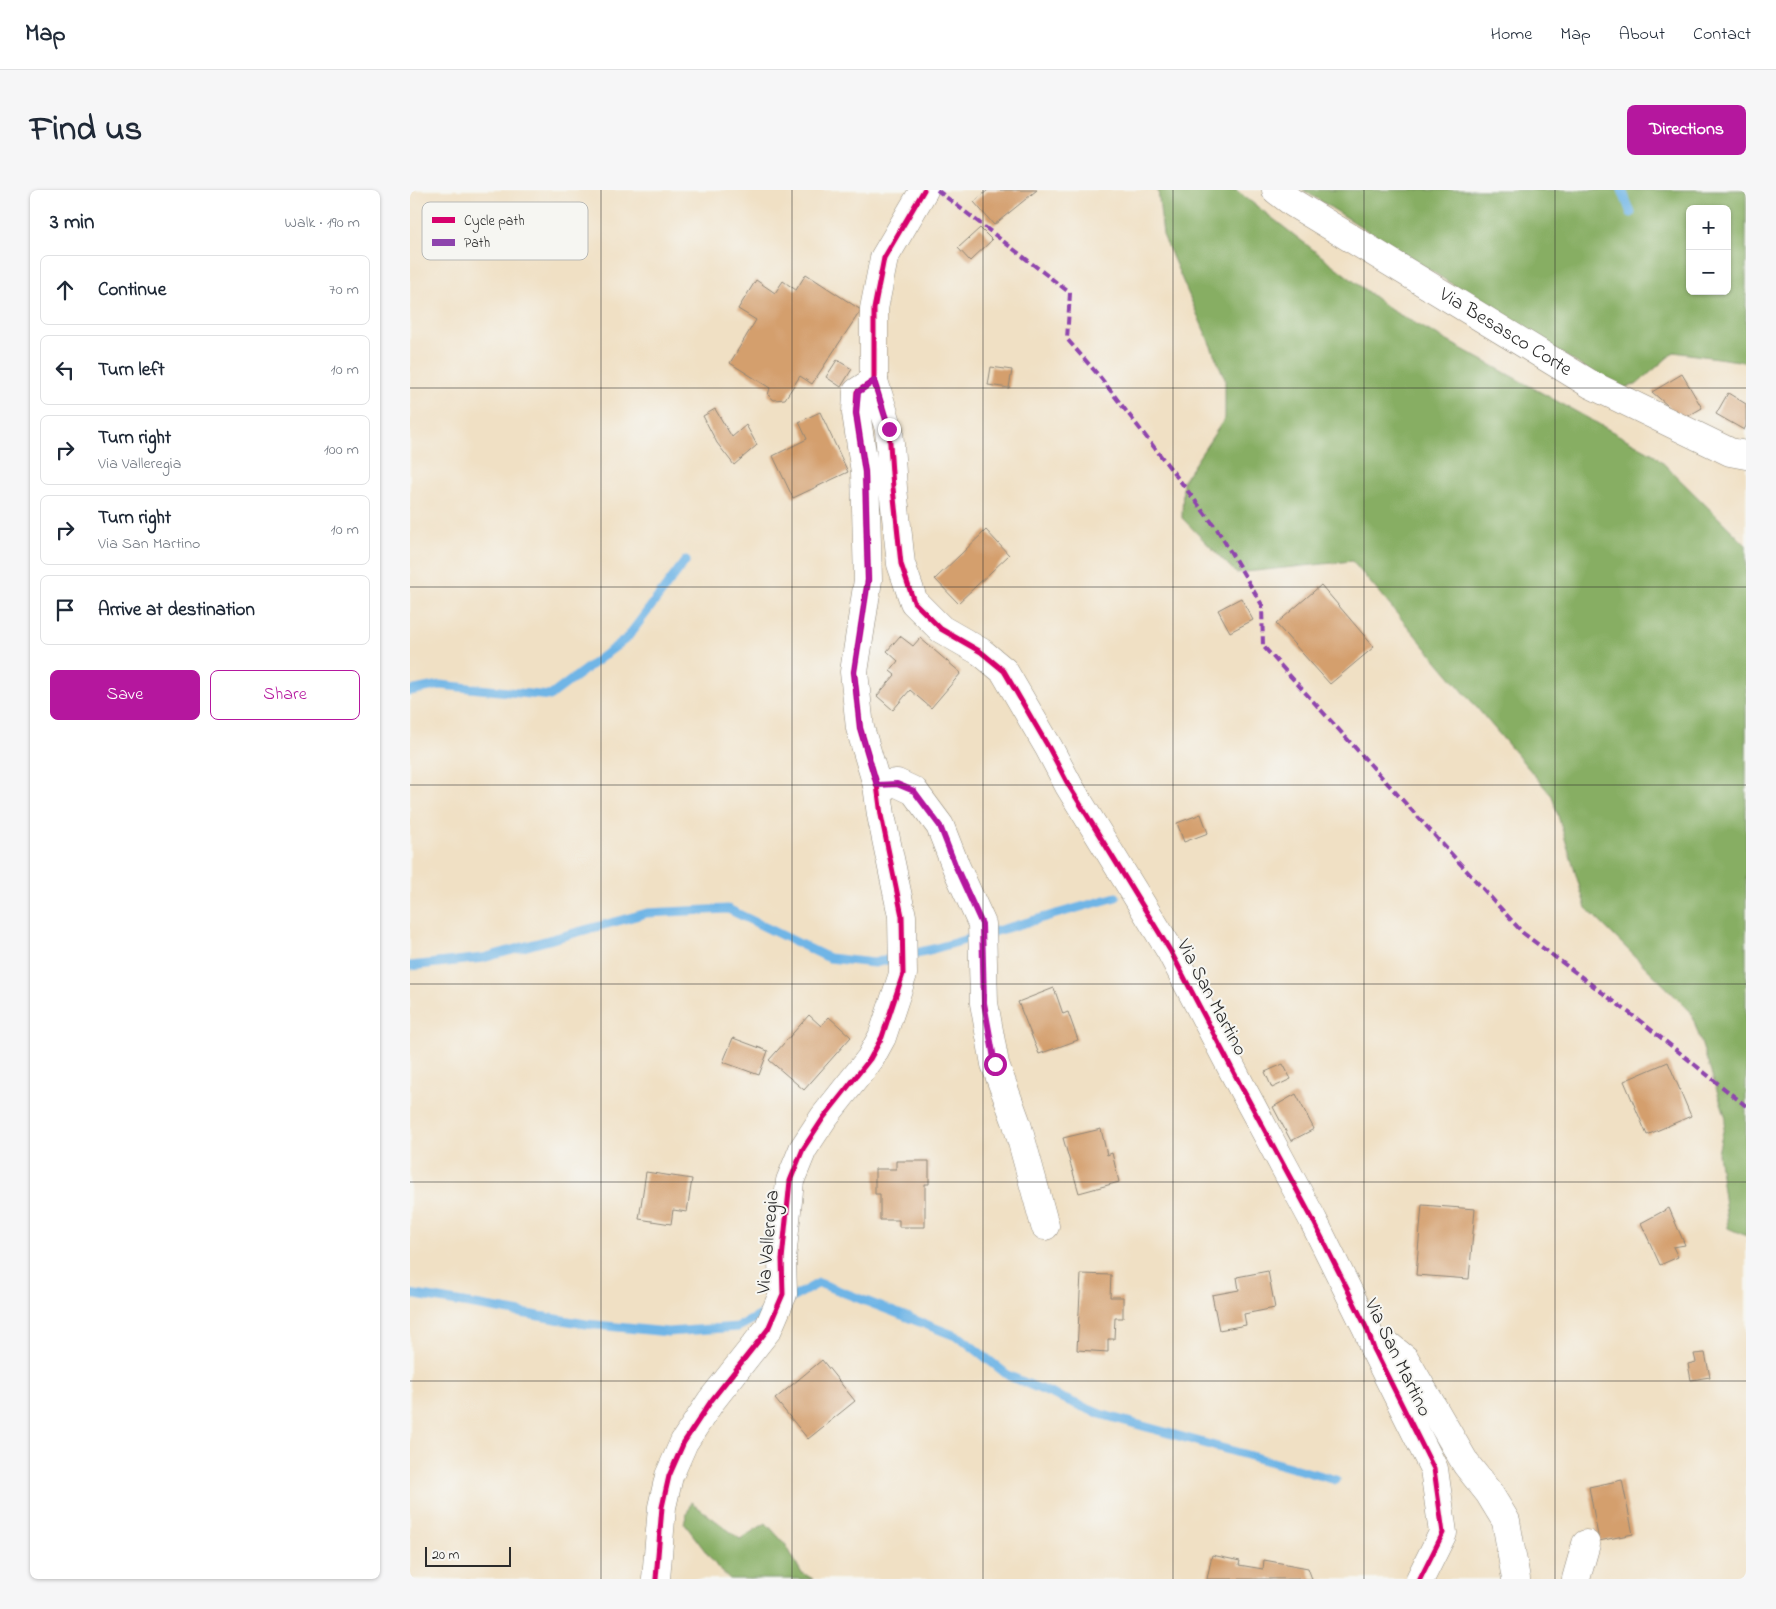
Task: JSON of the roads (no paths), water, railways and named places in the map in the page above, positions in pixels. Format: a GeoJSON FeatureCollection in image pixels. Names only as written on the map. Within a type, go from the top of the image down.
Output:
{"type":"FeatureCollection","features":[{"type":"Feature","properties":{"kind":"street","name":"Via San Martino"},"geometry":{"type":"LineString","coordinates":[[924,190],[884,258],[874,309],[874,381],[889,429],[901,564],[914,602],[941,629],[981,652],[1004,671],[1069,786],[1171,952],[1313,1220],[1367,1330],[1374,1349],[1434,1469],[1443,1533],[1420,1579]]}},
{"type":"Feature","properties":{"kind":"street","name":"Via Besasco Corte"},"geometry":{"type":"LineString","coordinates":[[1276,190],[1301,208],[1592,385],[1730,452],[1746,455]]}},
{"type":"Feature","properties":{"kind":"street","name":"Via Valleregia"},"geometry":{"type":"LineString","coordinates":[[656,1579],[662,1507],[669,1476],[684,1442],[711,1401],[768,1330],[783,1294],[782,1260],[790,1182],[803,1149],[824,1117],[870,1059],[882,1037],[903,974],[902,916],[881,816],[877,785],[860,728],[854,672],[868,580],[865,472],[856,413],[858,392],[874,381]]}},
{"type":"Feature","properties":{"kind":"street"},"geometry":{"type":"LineString","coordinates":[[877,785],[897,784],[914,791],[940,826],[982,924],[984,1003],[995,1064],[1017,1124],[1045,1226]]}},
{"type":"Feature","properties":{"kind":"street"},"geometry":{"type":"LineString","coordinates":[[1374,1349],[1389,1346],[1405,1359],[1466,1464],[1489,1493],[1506,1522],[1516,1579]]}},
{"type":"Feature","properties":{"kind":"street"},"geometry":{"type":"LineString","coordinates":[[1576,1579],[1586,1544]]}},
{"type":"Feature","properties":{"kind":"waterway"},"geometry":{"type":"LineString","coordinates":[[1622,190],[1631,213]]}},
{"type":"Feature","properties":{"kind":"waterway"},"geometry":{"type":"LineString","coordinates":[[410,691],[440,685],[550,696],[627,638],[686,560]]}},
{"type":"Feature","properties":{"kind":"waterway"},"geometry":{"type":"LineString","coordinates":[[410,966],[483,958],[647,913],[728,909],[829,958],[874,963],[933,949],[1116,897]]}},
{"type":"Feature","properties":{"kind":"waterway"},"geometry":{"type":"LineString","coordinates":[[786,1301],[819,1283],[961,1338],[1009,1376],[1100,1414],[1336,1480]]}},
{"type":"Feature","properties":{"kind":"waterway"},"geometry":{"type":"LineString","coordinates":[[410,1294],[586,1324],[668,1332],[738,1327],[768,1311]]}}]}
